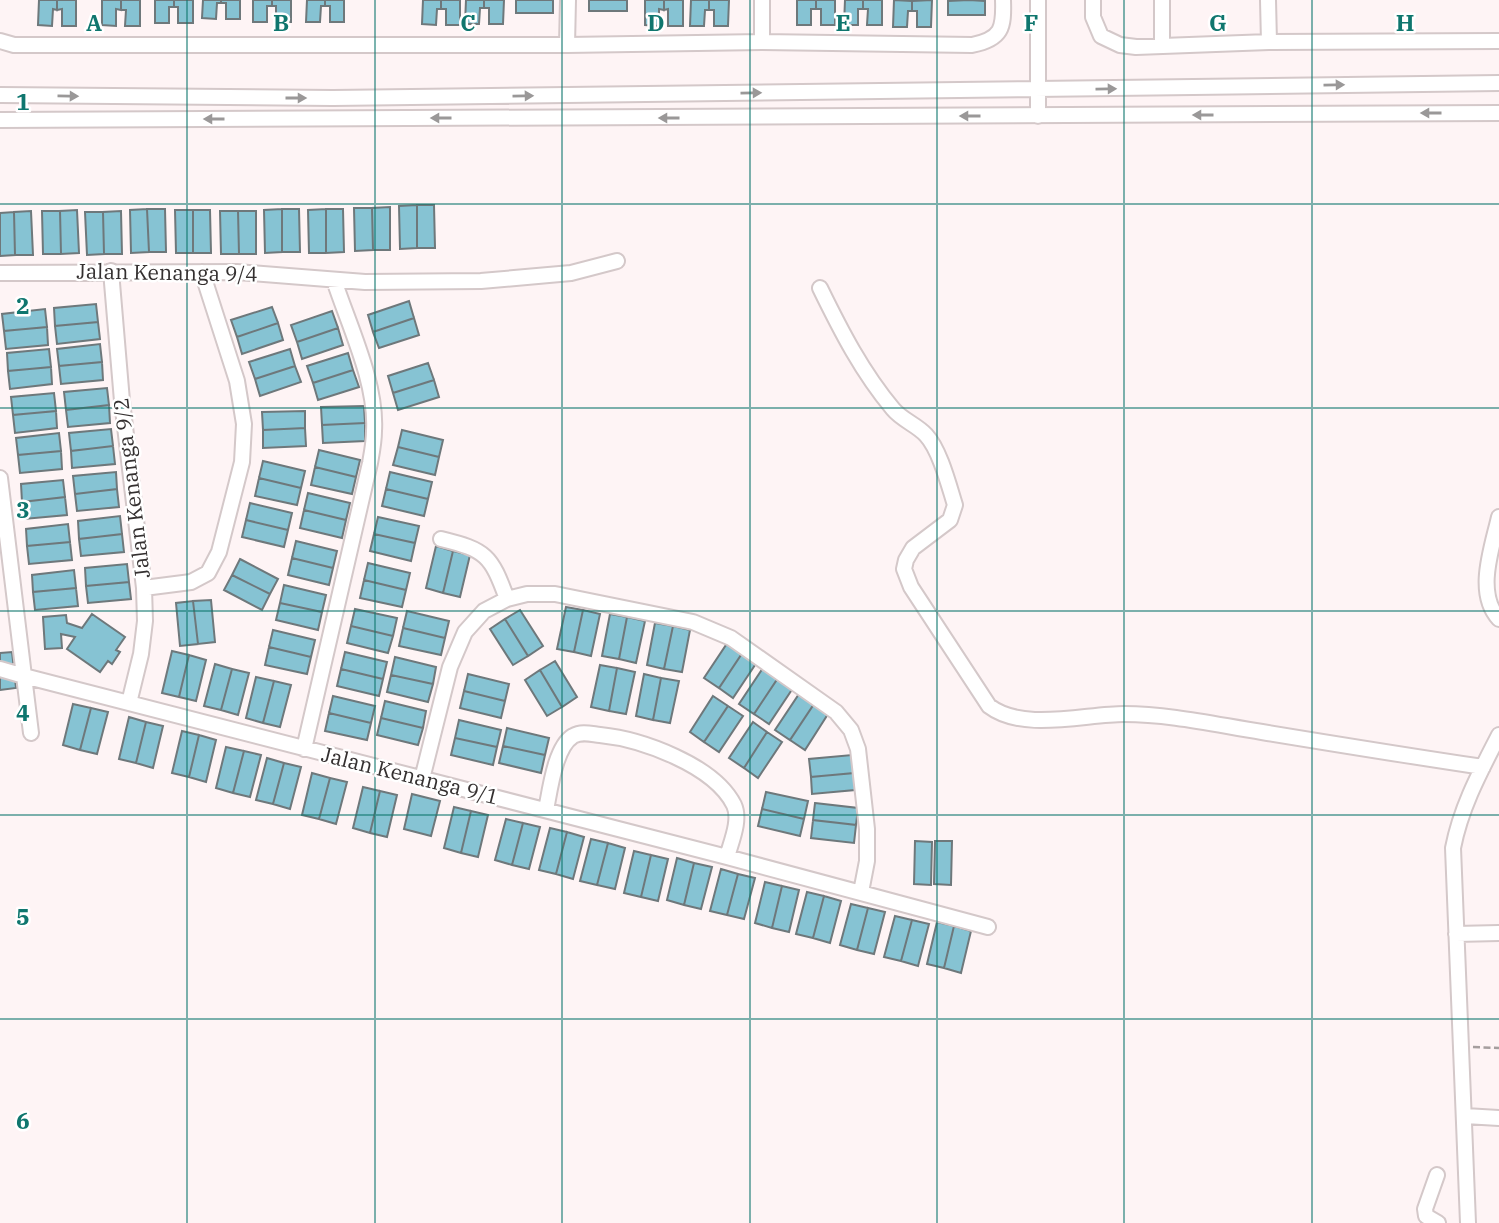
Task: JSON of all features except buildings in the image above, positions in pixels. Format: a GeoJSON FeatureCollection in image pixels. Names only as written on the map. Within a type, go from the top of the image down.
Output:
{"type":"FeatureCollection","features":[{"type":"Feature","properties":{"kind":"street"},"geometry":{"type":"LineString","coordinates":[[567,45],[568,0]]}},
{"type":"Feature","properties":{"kind":"street"},"geometry":{"type":"LineString","coordinates":[[762,0],[762,42]]}},
{"type":"Feature","properties":{"kind":"street"},"geometry":{"type":"LineString","coordinates":[[0,41],[14,45],[567,45],[762,42],[972,45],[990,41],[1002,27],[1003,0]]}},
{"type":"Feature","properties":{"kind":"street"},"geometry":{"type":"LineString","coordinates":[[1038,0],[1038,116]]}},
{"type":"Feature","properties":{"kind":"street"},"geometry":{"type":"LineString","coordinates":[[1094,0],[1093,17],[1101,36],[1120,45],[1499,41]]}},
{"type":"Feature","properties":{"kind":"street"},"geometry":{"type":"LineString","coordinates":[[1161,0],[1162,46]]}},
{"type":"Feature","properties":{"kind":"street"},"geometry":{"type":"LineString","coordinates":[[1268,0],[1269,42]]}},
{"type":"Feature","properties":{"kind":"street"},"geometry":{"type":"LineString","coordinates":[[0,95],[333,98],[1499,83]]}},
{"type":"Feature","properties":{"kind":"street"},"geometry":{"type":"LineString","coordinates":[[0,120],[1499,113]]}},
{"type":"Feature","properties":{"kind":"street","name":"Jalan Kenanga 9/4"},"geometry":{"type":"LineString","coordinates":[[0,274],[237,272],[334,280],[481,281],[571,273],[617,261]]}},
{"type":"Feature","properties":{"kind":"street","name":"Jalan Kenanga 9/2"},"geometry":{"type":"LineString","coordinates":[[111,271],[122,401],[144,588],[145,621],[129,703]]}},
{"type":"Feature","properties":{"kind":"street"},"geometry":{"type":"LineString","coordinates":[[144,588],[191,582],[208,573],[222,541],[242,462],[244,424],[237,381],[202,272]]}},
{"type":"Feature","properties":{"kind":"street"},"geometry":{"type":"LineString","coordinates":[[304,749],[370,463],[375,429],[372,398],[365,370],[334,280]]}},
{"type":"Feature","properties":{"kind":"street"},"geometry":{"type":"LineString","coordinates":[[820,288],[850,349],[875,384],[895,411],[925,434],[932,444],[955,505],[950,520],[913,548],[904,569],[911,587],[989,706],[998,713],[1037,720],[1070,720],[1125,714],[1187,720],[1483,767]]}},
{"type":"Feature","properties":{"kind":"street"},"geometry":{"type":"LineString","coordinates":[[0,478],[31,733]]}},
{"type":"Feature","properties":{"kind":"street"},"geometry":{"type":"LineString","coordinates":[[1499,517],[1487,575],[1487,600],[1499,619]]}},
{"type":"Feature","properties":{"kind":"street"},"geometry":{"type":"LineString","coordinates":[[441,539],[472,547],[486,556],[497,571],[507,599]]}},
{"type":"Feature","properties":{"kind":"street"},"geometry":{"type":"LineString","coordinates":[[422,779],[450,667],[465,632],[484,611],[507,599],[527,594],[555,594],[693,622],[731,638],[836,712],[851,730],[858,749],[867,850],[861,892]]}},
{"type":"Feature","properties":{"kind":"street","name":"Jalan Kenanga 9/1"},"geometry":{"type":"LineString","coordinates":[[0,669],[988,927]]}},
{"type":"Feature","properties":{"kind":"street"},"geometry":{"type":"LineString","coordinates":[[0,679],[24,676]]}},
{"type":"Feature","properties":{"kind":"street"},"geometry":{"type":"LineString","coordinates":[[546,810],[557,762],[563,747],[572,737],[582,733],[620,737],[655,747],[692,766],[725,790],[736,808],[736,826],[727,857]]}},
{"type":"Feature","properties":{"kind":"street"},"geometry":{"type":"LineString","coordinates":[[1469,1222],[1453,848],[1456,829],[1466,801],[1499,735]]}},
{"type":"Feature","properties":{"kind":"street"},"geometry":{"type":"LineString","coordinates":[[1456,934],[1499,933]]}},
{"type":"Feature","properties":{"kind":"street"},"geometry":{"type":"LineString","coordinates":[[1465,1116],[1499,1118]]}},
{"type":"Feature","properties":{"kind":"street"},"geometry":{"type":"LineString","coordinates":[[1437,1175],[1425,1209],[1426,1216],[1438,1223]]}},
{"type":"Feature","properties":{"kind":"path"},"geometry":{"type":"LineString","coordinates":[[1462,1046],[1499,1048]]}}]}
